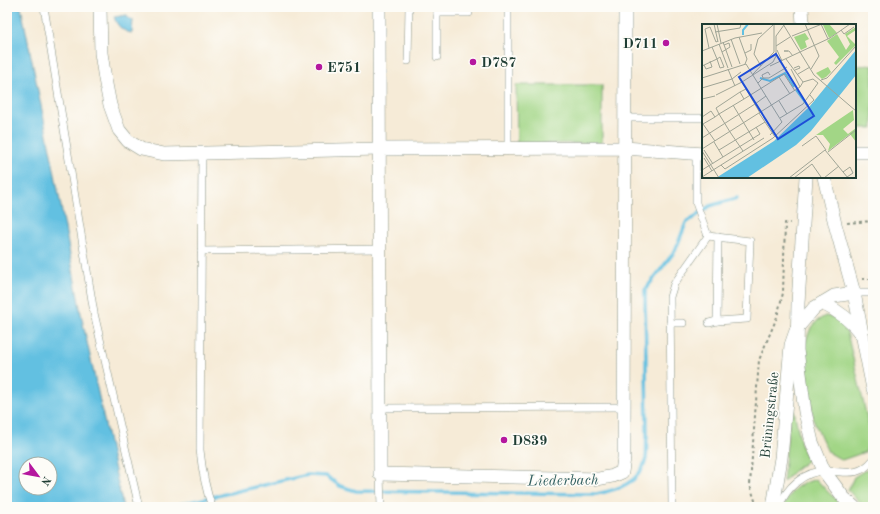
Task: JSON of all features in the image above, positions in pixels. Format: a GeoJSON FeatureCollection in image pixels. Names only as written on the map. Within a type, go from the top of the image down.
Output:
{"type":"FeatureCollection","features":[{"type":"Feature","properties":{"kind":"street"},"geometry":{"type":"LineString","coordinates":[[100,7],[101,53],[110,106],[120,130],[128,140],[141,149],[164,154],[380,149],[625,148],[699,154]]}},
{"type":"Feature","properties":{"kind":"street"},"geometry":{"type":"LineString","coordinates":[[379,7],[380,474],[598,479],[614,476],[622,472],[624,458],[625,7]]}},
{"type":"Feature","properties":{"kind":"street"},"geometry":{"type":"LineString","coordinates":[[802,7],[803,24]]}},
{"type":"Feature","properties":{"kind":"street"},"geometry":{"type":"LineString","coordinates":[[856,152],[873,152]]}},
{"type":"Feature","properties":{"kind":"street"},"geometry":{"type":"LineString","coordinates":[[806,178],[797,328],[797,350],[805,412],[812,442],[824,471],[840,493],[854,507]]}},
{"type":"Feature","properties":{"kind":"street"},"geometry":{"type":"LineString","coordinates":[[824,178],[854,293],[873,389]]}},
{"type":"Feature","properties":{"kind":"street"},"geometry":{"type":"LineString","coordinates":[[797,328],[814,308],[822,303],[834,296],[854,293]]}},
{"type":"Feature","properties":{"kind":"street"},"geometry":{"type":"LineString","coordinates":[[822,303],[846,317],[854,324],[863,336]]}},
{"type":"Feature","properties":{"kind":"street","name":"Brüningstraße"},"geometry":{"type":"LineString","coordinates":[[773,507],[781,458],[791,345],[797,328]]}},
{"type":"Feature","properties":{"kind":"lane"},"geometry":{"type":"LineString","coordinates":[[44,7],[94,313],[139,507]]}},
{"type":"Feature","properties":{"kind":"lane"},"geometry":{"type":"LineString","coordinates":[[408,60],[409,7]]}},
{"type":"Feature","properties":{"kind":"lane"},"geometry":{"type":"LineString","coordinates":[[508,7],[508,148]]}},
{"type":"Feature","properties":{"kind":"lane"},"geometry":{"type":"LineString","coordinates":[[437,57],[437,10],[468,13]]}},
{"type":"Feature","properties":{"kind":"lane"},"geometry":{"type":"LineString","coordinates":[[625,118],[702,118]]}},
{"type":"Feature","properties":{"kind":"lane"},"geometry":{"type":"LineString","coordinates":[[202,153],[200,450],[202,473],[207,496],[212,507]]}},
{"type":"Feature","properties":{"kind":"lane"},"geometry":{"type":"LineString","coordinates":[[699,154],[696,203],[708,236]]}},
{"type":"Feature","properties":{"kind":"lane"},"geometry":{"type":"LineString","coordinates":[[708,236],[750,241],[747,319],[709,323]]}},
{"type":"Feature","properties":{"kind":"lane"},"geometry":{"type":"LineString","coordinates":[[672,507],[670,297],[674,284],[708,236]]}},
{"type":"Feature","properties":{"kind":"lane"},"geometry":{"type":"LineString","coordinates":[[717,321],[718,237]]}},
{"type":"Feature","properties":{"kind":"lane"},"geometry":{"type":"LineString","coordinates":[[201,251],[380,249]]}},
{"type":"Feature","properties":{"kind":"lane"},"geometry":{"type":"LineString","coordinates":[[854,293],[873,293]]}},
{"type":"Feature","properties":{"kind":"lane"},"geometry":{"type":"LineString","coordinates":[[670,323],[683,323]]}},
{"type":"Feature","properties":{"kind":"lane"},"geometry":{"type":"LineString","coordinates":[[380,408],[624,407]]}},
{"type":"Feature","properties":{"kind":"lane"},"geometry":{"type":"LineString","coordinates":[[779,507],[789,488],[811,473],[824,471],[842,473],[856,472],[867,468],[873,460]]}},
{"type":"Feature","properties":{"kind":"lane"},"geometry":{"type":"LineString","coordinates":[[380,474],[380,506]]}},
{"type":"Feature","properties":{"kind":"path"},"geometry":{"type":"LineString","coordinates":[[835,224],[873,221]]}},
{"type":"Feature","properties":{"kind":"path"},"geometry":{"type":"LineString","coordinates":[[757,507],[750,485],[759,360],[777,317],[783,293],[785,223],[804,224]]}},
{"type":"Feature","properties":{"kind":"green space"},"geometry":{"type":"Polygon","coordinates":[[[873,65],[873,128],[857,128],[856,66],[873,65]]]}},
{"type":"Feature","properties":{"kind":"green space"},"geometry":{"type":"Polygon","coordinates":[[[516,85],[602,85],[602,143],[517,144],[516,85]]]}},
{"type":"Feature","properties":{"kind":"green space"},"geometry":{"type":"Polygon","coordinates":[[[825,316],[836,318],[845,324],[872,439],[865,452],[842,460],[828,452],[814,422],[806,374],[804,346],[810,330],[817,321],[825,316]]]}},
{"type":"Feature","properties":{"kind":"green space"},"geometry":{"type":"Polygon","coordinates":[[[791,404],[794,410],[802,449],[808,460],[783,482],[791,404]]]}},
{"type":"Feature","properties":{"kind":"green space"},"geometry":{"type":"Polygon","coordinates":[[[867,469],[873,470],[873,507],[862,504],[848,490],[854,477],[867,469]]]}},
{"type":"Feature","properties":{"kind":"green space"},"geometry":{"type":"Polygon","coordinates":[[[816,479],[845,507],[783,507],[795,488],[816,479]]]}},
{"type":"Feature","properties":{"kind":"water"},"geometry":{"type":"Polygon","coordinates":[[[7,7],[21,7],[54,169],[82,319],[123,507],[7,507],[7,7]]]}},
{"type":"Feature","properties":{"kind":"water"},"geometry":{"type":"Polygon","coordinates":[[[127,15],[128,18],[133,20],[132,33],[121,28],[114,17],[127,15]]]}},
{"type":"Feature","properties":{"kind":"waterway","name":"Liederbach"},"geometry":{"type":"LineString","coordinates":[[168,507],[308,475],[326,476],[340,486],[356,491],[596,494],[627,484],[639,474],[646,459],[645,290],[675,251],[686,223],[710,206],[737,198]]}},
{"type":"Feature","properties":{"kind":"place","name":"D711"},"geometry":{"type":"Point","coordinates":[666,43]}},
{"type":"Feature","properties":{"kind":"place","name":"D787"},"geometry":{"type":"Point","coordinates":[473,62]}},
{"type":"Feature","properties":{"kind":"place","name":"E751"},"geometry":{"type":"Point","coordinates":[319,67]}},
{"type":"Feature","properties":{"kind":"place","name":"D839"},"geometry":{"type":"Point","coordinates":[504,440]}}]}
